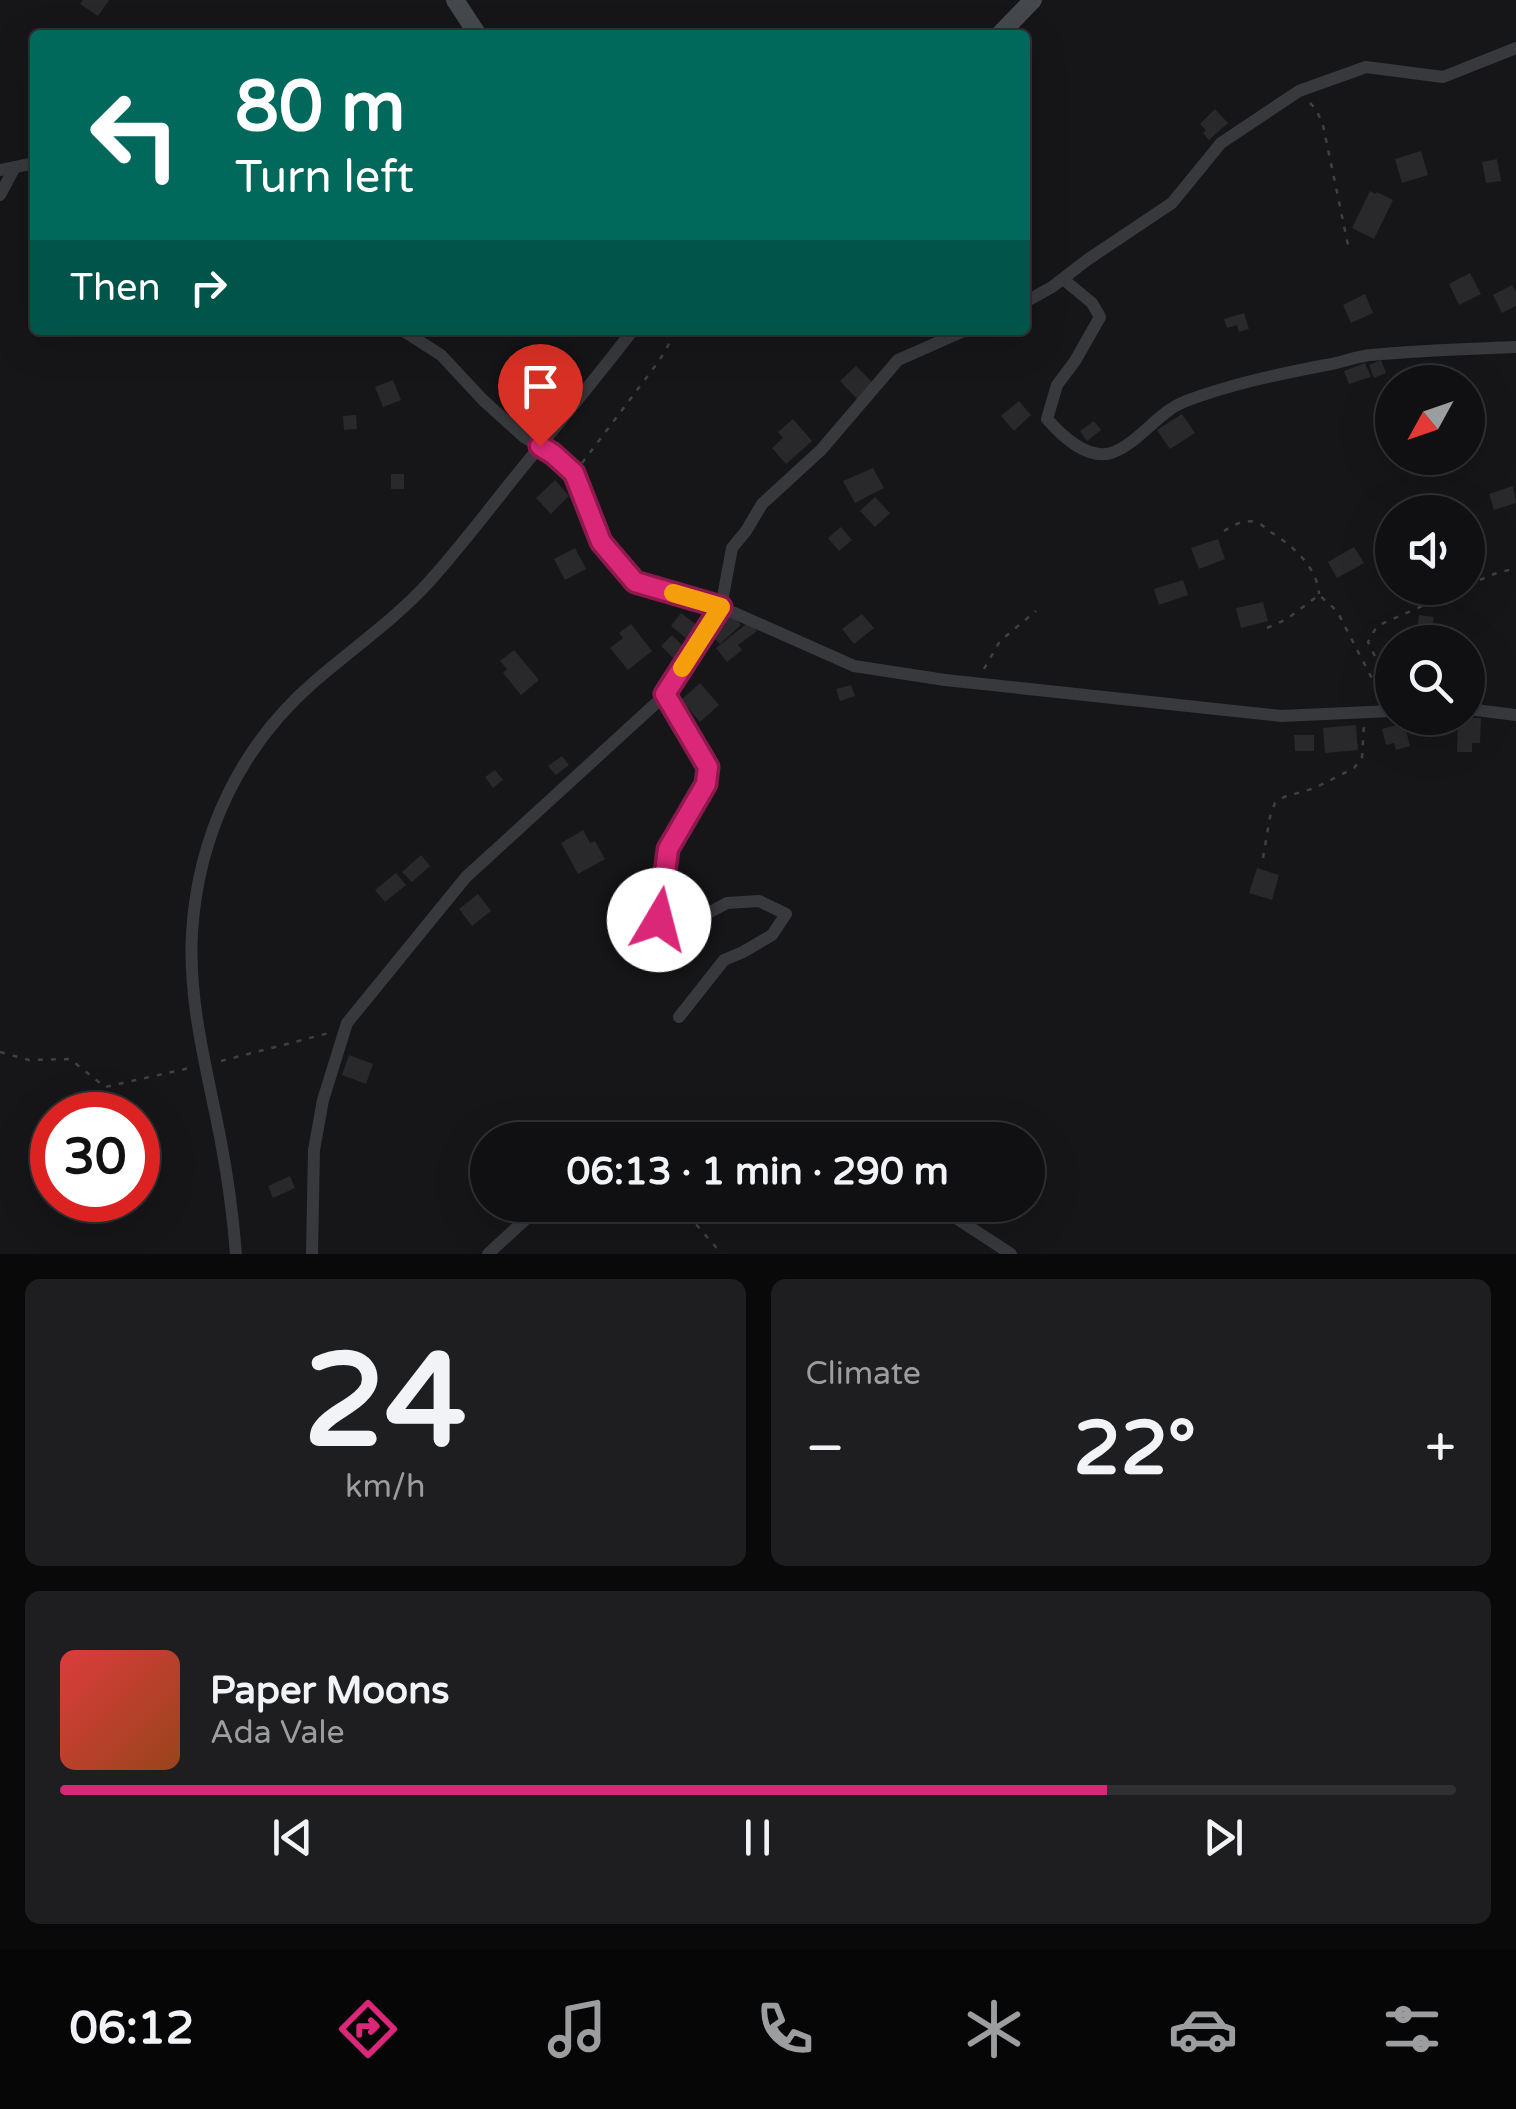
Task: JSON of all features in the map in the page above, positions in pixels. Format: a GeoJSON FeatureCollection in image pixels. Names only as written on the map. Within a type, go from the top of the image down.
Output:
{"type":"FeatureCollection","features":[{"type":"Feature","properties":{"kind":"street"},"geometry":{"type":"LineString","coordinates":[[455,0],[475,30]]}},
{"type":"Feature","properties":{"kind":"street"},"geometry":{"type":"LineString","coordinates":[[1004,30],[1033,0]]}},
{"type":"Feature","properties":{"kind":"street"},"geometry":{"type":"LineString","coordinates":[[1030,299],[1172,203],[1221,143],[1299,90],[1366,67],[1443,77],[1516,48]]}},
{"type":"Feature","properties":{"kind":"street"},"geometry":{"type":"LineString","coordinates":[[0,170],[30,164]]}},
{"type":"Feature","properties":{"kind":"street"},"geometry":{"type":"LineString","coordinates":[[0,195],[15,167]]}},
{"type":"Feature","properties":{"kind":"street"},"geometry":{"type":"LineString","coordinates":[[1063,279],[1092,303],[1100,318],[1057,385],[1047,419],[1063,436],[1085,450],[1108,454],[1134,440],[1157,418],[1183,402],[1277,374],[1367,355],[1516,347]]}},
{"type":"Feature","properties":{"kind":"street"},"geometry":{"type":"LineString","coordinates":[[410,335],[440,354],[524,437],[553,454],[574,473],[601,542],[635,582],[721,607],[854,666],[976,684],[1281,716],[1375,712]]}},
{"type":"Feature","properties":{"kind":"street"},"geometry":{"type":"LineString","coordinates":[[236,1254],[224,1155],[193,991],[192,934],[199,878],[211,832],[229,788],[252,750],[282,713],[425,587],[629,335]]}},
{"type":"Feature","properties":{"kind":"street"},"geometry":{"type":"LineString","coordinates":[[312,1254],[314,1150],[323,1100],[347,1022],[466,877],[665,694],[721,607],[732,548],[762,504],[821,450],[898,360],[955,335]]}},
{"type":"Feature","properties":{"kind":"street"},"geometry":{"type":"LineString","coordinates":[[665,694],[708,767],[706,784],[668,849],[659,920],[680,928],[727,903],[760,901],[786,914],[772,935],[724,960],[679,1017]]}},
{"type":"Feature","properties":{"kind":"street"},"geometry":{"type":"LineString","coordinates":[[1485,712],[1516,716]]}},
{"type":"Feature","properties":{"kind":"street"},"geometry":{"type":"LineString","coordinates":[[488,1254],[523,1222]]}},
{"type":"Feature","properties":{"kind":"street"},"geometry":{"type":"LineString","coordinates":[[962,1222],[1011,1254]]}},
{"type":"Feature","properties":{"kind":"path"},"geometry":{"type":"LineString","coordinates":[[1299,90],[1316,110],[1323,126],[1348,246]]}},
{"type":"Feature","properties":{"kind":"path"},"geometry":{"type":"LineString","coordinates":[[574,473],[659,361],[674,335]]}},
{"type":"Feature","properties":{"kind":"path"},"geometry":{"type":"LineString","coordinates":[[1224,531],[1235,524],[1254,521],[1286,542],[1304,560],[1318,582],[1319,596],[1336,611],[1381,694],[1370,712],[1362,758],[1354,768],[1274,803],[1263,858]]}},
{"type":"Feature","properties":{"kind":"path"},"geometry":{"type":"LineString","coordinates":[[1485,578],[1516,568]]}},
{"type":"Feature","properties":{"kind":"path"},"geometry":{"type":"LineString","coordinates":[[1267,628],[1287,620],[1319,596]]}},
{"type":"Feature","properties":{"kind":"path"},"geometry":{"type":"LineString","coordinates":[[1380,625],[1423,605]]}},
{"type":"Feature","properties":{"kind":"path"},"geometry":{"type":"LineString","coordinates":[[976,684],[1000,641],[1036,611]]}},
{"type":"Feature","properties":{"kind":"path"},"geometry":{"type":"LineString","coordinates":[[1375,630],[1368,642],[1375,656]]}},
{"type":"Feature","properties":{"kind":"path"},"geometry":{"type":"LineString","coordinates":[[0,1052],[29,1060],[70,1059],[105,1087],[345,1029]]}},
{"type":"Feature","properties":{"kind":"path"},"geometry":{"type":"LineString","coordinates":[[694,1222],[722,1254]]}},
{"type":"Feature","properties":{"kind":"building"},"geometry":{"type":"Polygon","coordinates":[[[83,0],[109,0],[98,16],[80,4],[83,0]]]}},
{"type":"Feature","properties":{"kind":"building"},"geometry":{"type":"Polygon","coordinates":[[[1215,109],[1228,123],[1209,140],[1200,124],[1215,109]]]}},
{"type":"Feature","properties":{"kind":"building"},"geometry":{"type":"Polygon","coordinates":[[[1421,151],[1428,175],[1402,183],[1395,159],[1421,151]]]}},
{"type":"Feature","properties":{"kind":"building"},"geometry":{"type":"Polygon","coordinates":[[[1497,159],[1501,181],[1486,183],[1482,162],[1497,159]]]}},
{"type":"Feature","properties":{"kind":"building"},"geometry":{"type":"Polygon","coordinates":[[[1370,191],[1393,200],[1374,239],[1352,228],[1370,191]]]}},
{"type":"Feature","properties":{"kind":"building"},"geometry":{"type":"Polygon","coordinates":[[[1470,273],[1481,294],[1459,305],[1449,284],[1470,273]]]}},
{"type":"Feature","properties":{"kind":"building"},"geometry":{"type":"Polygon","coordinates":[[[1512,285],[1516,306],[1502,313],[1493,295],[1512,285]]]}},
{"type":"Feature","properties":{"kind":"building"},"geometry":{"type":"Polygon","coordinates":[[[1365,294],[1373,313],[1351,323],[1343,305],[1365,294]]]}},
{"type":"Feature","properties":{"kind":"building"},"geometry":{"type":"Polygon","coordinates":[[[1244,313],[1249,329],[1239,332],[1237,325],[1227,328],[1224,319],[1244,313]]]}},
{"type":"Feature","properties":{"kind":"building"},"geometry":{"type":"Polygon","coordinates":[[[1381,360],[1383,365],[1375,365],[1375,378],[1374,378],[1369,365],[1381,360]]]}},
{"type":"Feature","properties":{"kind":"building"},"geometry":{"type":"Polygon","coordinates":[[[1365,363],[1371,377],[1349,384],[1344,371],[1365,363]]]}},
{"type":"Feature","properties":{"kind":"building"},"geometry":{"type":"Polygon","coordinates":[[[856,366],[873,383],[857,399],[840,381],[856,366]]]}},
{"type":"Feature","properties":{"kind":"building"},"geometry":{"type":"Polygon","coordinates":[[[393,380],[401,400],[383,407],[375,387],[393,380]]]}},
{"type":"Feature","properties":{"kind":"building"},"geometry":{"type":"Polygon","coordinates":[[[1019,401],[1031,415],[1014,431],[1001,416],[1019,401]]]}},
{"type":"Feature","properties":{"kind":"building"},"geometry":{"type":"Polygon","coordinates":[[[1182,414],[1195,433],[1170,449],[1157,430],[1182,414]]]}},
{"type":"Feature","properties":{"kind":"building"},"geometry":{"type":"Polygon","coordinates":[[[356,415],[357,429],[344,430],[343,416],[356,415]]]}},
{"type":"Feature","properties":{"kind":"building"},"geometry":{"type":"Polygon","coordinates":[[[793,419],[812,441],[786,464],[772,448],[783,438],[778,432],[793,419]]]}},
{"type":"Feature","properties":{"kind":"building"},"geometry":{"type":"Polygon","coordinates":[[[1094,421],[1101,430],[1087,441],[1080,431],[1094,421]]]}},
{"type":"Feature","properties":{"kind":"building"},"geometry":{"type":"Polygon","coordinates":[[[873,468],[884,488],[855,503],[843,481],[873,468]]]}},
{"type":"Feature","properties":{"kind":"building"},"geometry":{"type":"Polygon","coordinates":[[[391,474],[404,474],[404,489],[391,489],[391,474]]]}},
{"type":"Feature","properties":{"kind":"building"},"geometry":{"type":"Polygon","coordinates":[[[555,480],[569,496],[551,514],[536,498],[555,480]]]}},
{"type":"Feature","properties":{"kind":"building"},"geometry":{"type":"Polygon","coordinates":[[[1513,486],[1516,503],[1494,510],[1489,494],[1513,486]]]}},
{"type":"Feature","properties":{"kind":"building"},"geometry":{"type":"Polygon","coordinates":[[[875,497],[890,513],[875,527],[860,511],[875,497]]]}},
{"type":"Feature","properties":{"kind":"building"},"geometry":{"type":"Polygon","coordinates":[[[841,527],[852,540],[839,551],[828,538],[841,527]]]}},
{"type":"Feature","properties":{"kind":"building"},"geometry":{"type":"Polygon","coordinates":[[[1218,539],[1225,559],[1199,569],[1191,548],[1218,539]]]}},
{"type":"Feature","properties":{"kind":"building"},"geometry":{"type":"Polygon","coordinates":[[[1354,547],[1364,563],[1337,578],[1328,562],[1354,547]]]}},
{"type":"Feature","properties":{"kind":"building"},"geometry":{"type":"Polygon","coordinates":[[[575,548],[586,569],[565,580],[554,559],[575,548]]]}},
{"type":"Feature","properties":{"kind":"building"},"geometry":{"type":"Polygon","coordinates":[[[1183,580],[1188,595],[1159,605],[1154,589],[1183,580]]]}},
{"type":"Feature","properties":{"kind":"building"},"geometry":{"type":"Polygon","coordinates":[[[1263,602],[1268,621],[1241,628],[1236,608],[1263,602]]]}},
{"type":"Feature","properties":{"kind":"building"},"geometry":{"type":"Polygon","coordinates":[[[681,613],[698,626],[687,639],[671,626],[681,613]]]}},
{"type":"Feature","properties":{"kind":"building"},"geometry":{"type":"Polygon","coordinates":[[[732,614],[741,625],[720,644],[710,633],[732,614]]]}},
{"type":"Feature","properties":{"kind":"building"},"geometry":{"type":"Polygon","coordinates":[[[862,614],[874,628],[854,644],[842,629],[862,614]]]}},
{"type":"Feature","properties":{"kind":"building"},"geometry":{"type":"Polygon","coordinates":[[[1419,615],[1434,617],[1433,625],[1418,625],[1419,615]]]}},
{"type":"Feature","properties":{"kind":"building"},"geometry":{"type":"Polygon","coordinates":[[[750,621],[757,631],[738,645],[742,650],[727,662],[716,648],[750,621]]]}},
{"type":"Feature","properties":{"kind":"building"},"geometry":{"type":"Polygon","coordinates":[[[631,624],[652,651],[628,670],[610,648],[623,638],[619,633],[631,624]]]}},
{"type":"Feature","properties":{"kind":"building"},"geometry":{"type":"Polygon","coordinates":[[[672,635],[690,653],[679,664],[661,646],[672,635]]]}},
{"type":"Feature","properties":{"kind":"building"},"geometry":{"type":"Polygon","coordinates":[[[514,650],[539,680],[521,695],[503,673],[507,669],[500,661],[514,650]]]}},
{"type":"Feature","properties":{"kind":"building"},"geometry":{"type":"Polygon","coordinates":[[[700,683],[719,705],[700,722],[681,700],[700,683]]]}},
{"type":"Feature","properties":{"kind":"building"},"geometry":{"type":"Polygon","coordinates":[[[851,685],[855,696],[840,701],[836,689],[851,685]]]}},
{"type":"Feature","properties":{"kind":"building"},"geometry":{"type":"Polygon","coordinates":[[[1356,725],[1358,750],[1325,753],[1323,728],[1356,725]]]}},
{"type":"Feature","properties":{"kind":"building"},"geometry":{"type":"Polygon","coordinates":[[[1294,735],[1314,735],[1314,751],[1295,751],[1294,735]]]}},
{"type":"Feature","properties":{"kind":"building"},"geometry":{"type":"Polygon","coordinates":[[[1384,735],[1407,735],[1410,746],[1396,750],[1394,743],[1386,745],[1384,735]]]}},
{"type":"Feature","properties":{"kind":"building"},"geometry":{"type":"Polygon","coordinates":[[[1458,735],[1480,735],[1480,743],[1472,743],[1472,752],[1457,752],[1458,735]]]}},
{"type":"Feature","properties":{"kind":"building"},"geometry":{"type":"Polygon","coordinates":[[[562,756],[569,765],[556,775],[548,766],[562,756]]]}},
{"type":"Feature","properties":{"kind":"building"},"geometry":{"type":"Polygon","coordinates":[[[495,770],[503,780],[493,788],[485,777],[495,770]]]}},
{"type":"Feature","properties":{"kind":"building"},"geometry":{"type":"Polygon","coordinates":[[[583,830],[605,859],[578,874],[561,843],[583,830]]]}},
{"type":"Feature","properties":{"kind":"building"},"geometry":{"type":"Polygon","coordinates":[[[421,855],[430,866],[412,882],[402,872],[421,855]]]}},
{"type":"Feature","properties":{"kind":"building"},"geometry":{"type":"Polygon","coordinates":[[[1257,868],[1279,875],[1272,900],[1249,893],[1257,868]]]}},
{"type":"Feature","properties":{"kind":"building"},"geometry":{"type":"Polygon","coordinates":[[[396,873],[406,885],[385,902],[375,890],[396,873]]]}},
{"type":"Feature","properties":{"kind":"building"},"geometry":{"type":"Polygon","coordinates":[[[478,894],[491,911],[472,926],[459,909],[478,894]]]}},
{"type":"Feature","properties":{"kind":"building"},"geometry":{"type":"Polygon","coordinates":[[[349,1055],[373,1064],[366,1084],[342,1075],[349,1055]]]}},
{"type":"Feature","properties":{"kind":"building"},"geometry":{"type":"Polygon","coordinates":[[[290,1176],[295,1188],[273,1198],[268,1186],[290,1176]]]}},
{"type":"Feature","properties":{"kind":"slow traffic"},"geometry":{"type":"LineString","coordinates":[[673,593],[721,607],[682,668]]}},
{"type":"Feature","properties":{"kind":"route"},"geometry":{"type":"LineString","coordinates":[[540,446],[574,473],[601,542],[635,582],[721,607],[665,694],[708,767],[706,784],[668,849],[659,920]]}}]}
